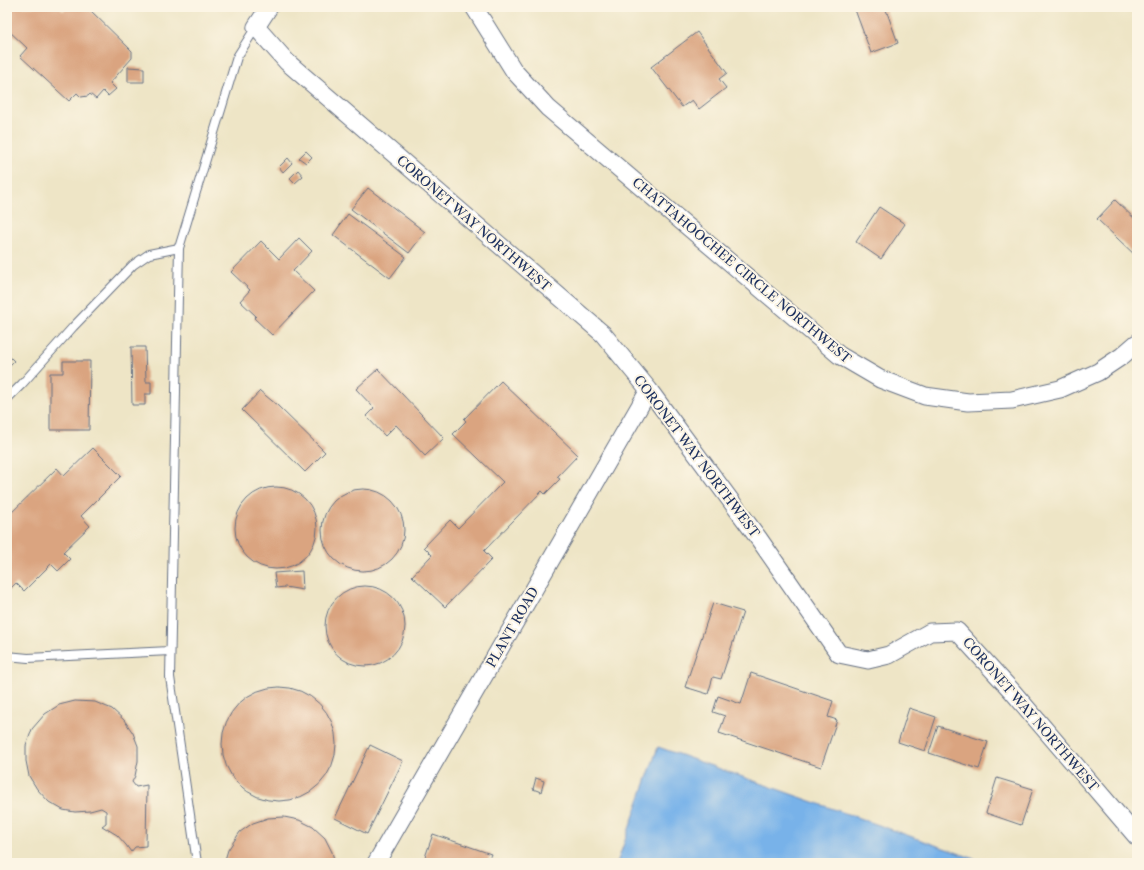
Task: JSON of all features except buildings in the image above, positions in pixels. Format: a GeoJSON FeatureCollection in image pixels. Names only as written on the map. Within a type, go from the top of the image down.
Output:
{"type":"FeatureCollection","features":[{"type":"Feature","properties":{"kind":"street"},"geometry":{"type":"LineString","coordinates":[[256,27],[269,7]]}},
{"type":"Feature","properties":{"kind":"street","name":"CHATTAHOOCHEE CIRCLE NORTHWEST"},"geometry":{"type":"LineString","coordinates":[[474,7],[514,71],[548,108],[839,355],[880,380],[924,396],[968,402],[1012,400],[1060,389],[1098,372],[1122,356],[1137,343]]}},
{"type":"Feature","properties":{"kind":"street","name":"CORONET WAY NORTHWEST"},"geometry":{"type":"LineString","coordinates":[[256,27],[287,62],[603,334],[648,390],[759,539],[839,654],[868,660],[889,655],[930,632],[957,631],[1012,692],[1137,837]]}},
{"type":"Feature","properties":{"kind":"street","name":"PLANT ROAD"},"geometry":{"type":"LineString","coordinates":[[376,863],[648,390]]}},
{"type":"Feature","properties":{"kind":"lane"},"geometry":{"type":"LineString","coordinates":[[197,863],[170,677],[179,248],[236,57],[256,27]]}},
{"type":"Feature","properties":{"kind":"lane"},"geometry":{"type":"LineString","coordinates":[[7,399],[73,327],[133,265],[149,254],[179,248]]}},
{"type":"Feature","properties":{"kind":"lane"},"geometry":{"type":"LineString","coordinates":[[7,656],[28,658],[170,651]]}},
{"type":"Feature","properties":{"kind":"water"},"geometry":{"type":"Polygon","coordinates":[[[658,747],[986,863],[617,863],[658,747]]]}}]}
